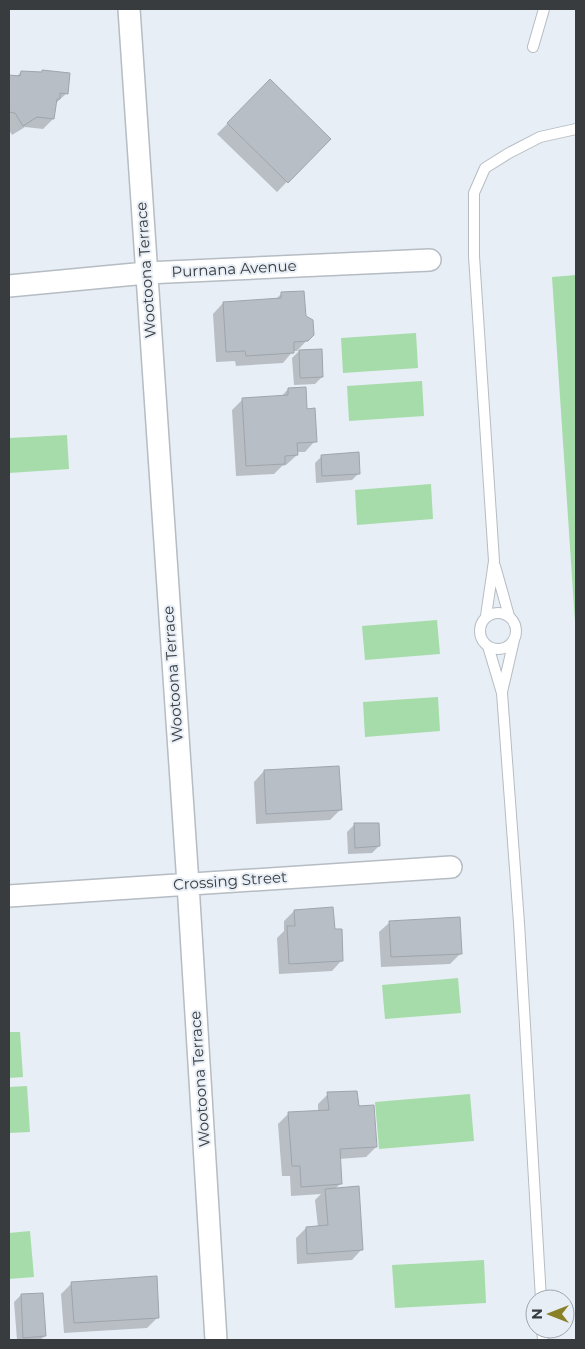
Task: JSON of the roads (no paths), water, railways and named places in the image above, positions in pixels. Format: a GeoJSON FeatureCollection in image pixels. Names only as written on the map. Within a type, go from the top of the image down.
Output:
{"type":"FeatureCollection","features":[{"type":"Feature","properties":{"kind":"street","name":"Wootoona Terrace"},"geometry":{"type":"LineString","coordinates":[[129,9],[188,884],[216,1340]]}},
{"type":"Feature","properties":{"kind":"street","name":"Purnana Avenue"},"geometry":{"type":"LineString","coordinates":[[9,286],[146,273],[430,260]]}},
{"type":"Feature","properties":{"kind":"street","name":"Crossing Street"},"geometry":{"type":"LineString","coordinates":[[9,896],[451,867]]}},
{"type":"Feature","properties":{"kind":"lane"},"geometry":{"type":"LineString","coordinates":[[533,47],[544,9]]}},
{"type":"Feature","properties":{"kind":"lane"},"geometry":{"type":"LineString","coordinates":[[509,616],[494,561],[474,256],[474,193],[485,168],[509,152],[540,137],[576,129]]}},
{"type":"Feature","properties":{"kind":"lane"},"geometry":{"type":"LineString","coordinates":[[486,616],[494,561]]}},
{"type":"Feature","properties":{"kind":"lane"},"geometry":{"type":"LineString","coordinates":[[502,693],[516,633],[516,627],[514,621],[504,613],[497,612],[486,616],[482,620],[480,632],[484,642],[493,649],[499,649],[511,644],[514,639]]}},
{"type":"Feature","properties":{"kind":"lane"},"geometry":{"type":"LineString","coordinates":[[488,646],[502,693],[519,923],[540,1289]]}}]}
